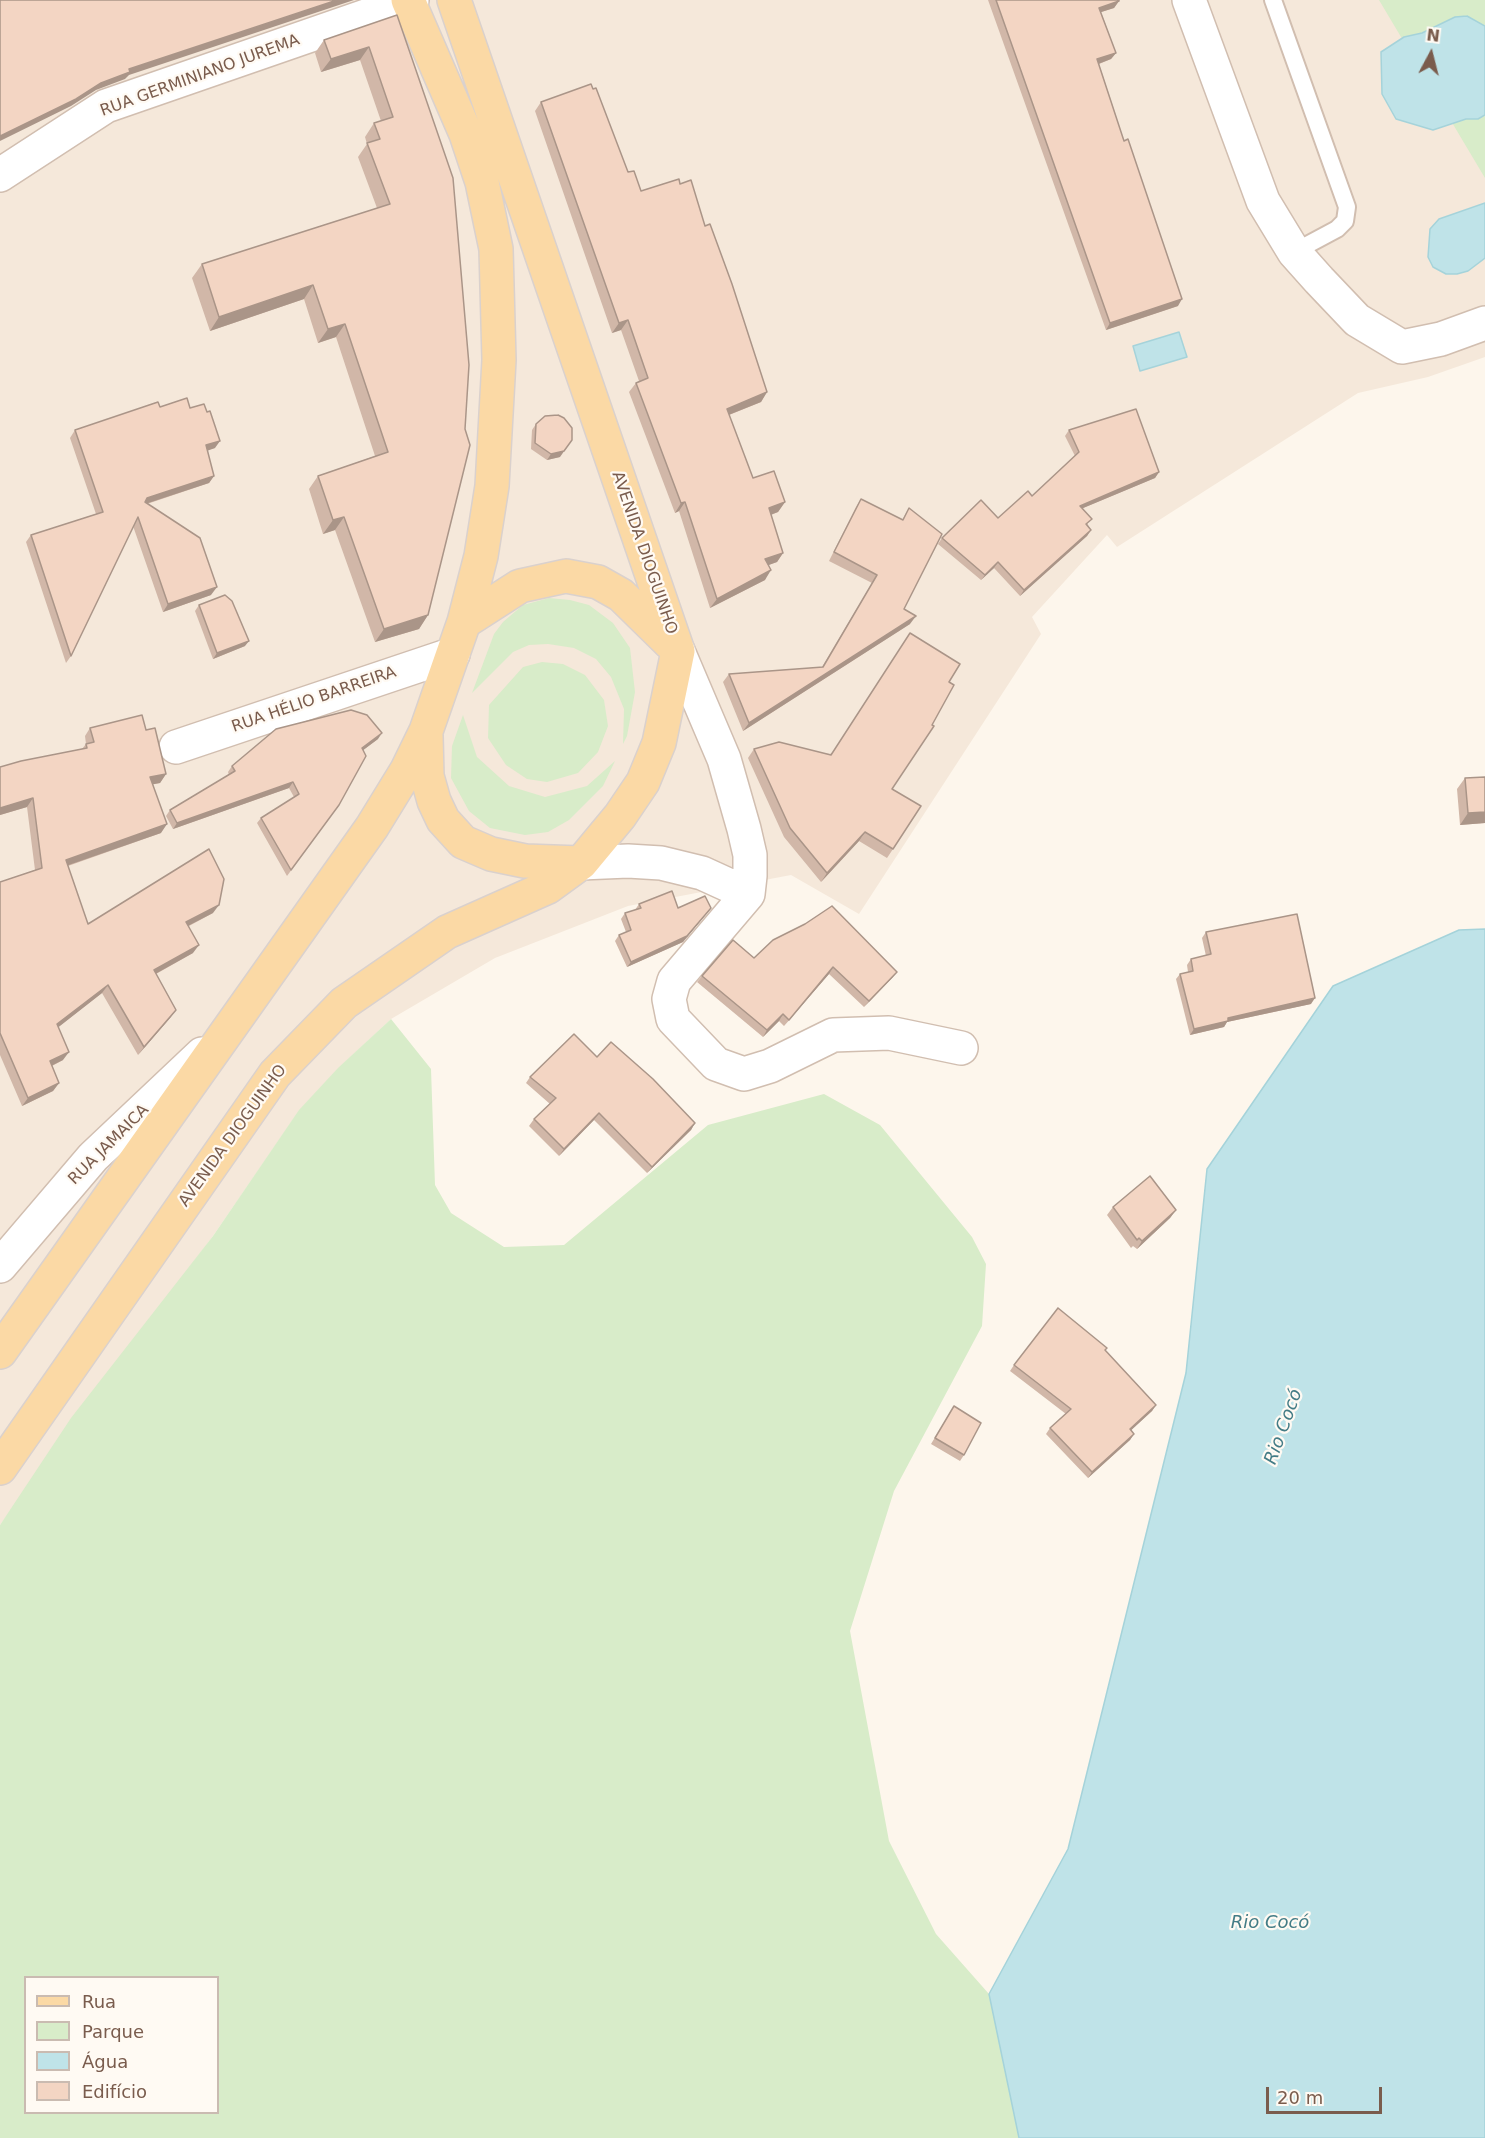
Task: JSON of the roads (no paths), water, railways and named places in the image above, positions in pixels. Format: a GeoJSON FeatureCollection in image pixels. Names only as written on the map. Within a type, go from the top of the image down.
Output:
{"type":"FeatureCollection","features":[{"type":"Feature","properties":{"kind":"main road","name":"AVENIDA DIOGUINHO"},"geometry":{"type":"LineString","coordinates":[[0,1468],[105,1315],[283,1066],[344,1003],[447,932],[548,887],[581,863],[620,816],[643,782],[659,743],[678,651],[454,0]]}},
{"type":"Feature","properties":{"kind":"main road"},"geometry":{"type":"LineString","coordinates":[[0,1352],[372,827],[407,770],[426,731],[464,622],[481,556],[492,486],[499,360],[496,249],[482,182],[466,134],[409,1]]}},
{"type":"Feature","properties":{"kind":"main road"},"geometry":{"type":"LineString","coordinates":[[464,622],[520,586],[566,576],[598,582],[621,595],[678,651]]}},
{"type":"Feature","properties":{"kind":"main road"},"geometry":{"type":"LineString","coordinates":[[426,731],[427,776],[434,801],[443,820],[463,842],[491,854],[525,861],[581,863]]}},
{"type":"Feature","properties":{"kind":"street"},"geometry":{"type":"LineString","coordinates":[[1189,0],[1263,201],[1294,252],[1357,320],[1402,347],[1441,339],[1485,323]]}},
{"type":"Feature","properties":{"kind":"street","name":"RUA GERMINIANO JUREMA"},"geometry":{"type":"LineString","coordinates":[[0,175],[106,106],[409,1]]}},
{"type":"Feature","properties":{"kind":"street"},"geometry":{"type":"LineString","coordinates":[[678,651],[724,759],[750,855],[748,894],[674,981],[669,999],[673,1019],[716,1064],[744,1074],[770,1066],[833,1035],[890,1033],[961,1048]]}},
{"type":"Feature","properties":{"kind":"street","name":"RUA HÉLIO BARREIRA"},"geometry":{"type":"LineString","coordinates":[[176,747],[453,654]]}},
{"type":"Feature","properties":{"kind":"street"},"geometry":{"type":"LineString","coordinates":[[581,863],[628,861],[671,865],[702,873],[748,894]]}},
{"type":"Feature","properties":{"kind":"street","name":"RUA JAMAICA"},"geometry":{"type":"LineString","coordinates":[[0,1266],[93,1157],[225,1032]]}},
{"type":"Feature","properties":{"kind":"lane"},"geometry":{"type":"LineString","coordinates":[[1273,0],[1347,207],[1345,221],[1337,229],[1294,252]]}},
{"type":"Feature","properties":{"kind":"water"},"geometry":{"type":"Polygon","coordinates":[[[1467,16],[1485,26],[1485,115],[1478,119],[1466,119],[1433,130],[1396,119],[1382,94],[1381,52],[1404,37],[1422,33],[1455,17],[1467,16]]]}},
{"type":"Feature","properties":{"kind":"water"},"geometry":{"type":"Polygon","coordinates":[[[1485,203],[1485,258],[1468,271],[1457,274],[1446,274],[1433,267],[1428,257],[1430,229],[1439,219],[1485,203]]]}},
{"type":"Feature","properties":{"kind":"water"},"geometry":{"type":"Polygon","coordinates":[[[1179,332],[1187,357],[1140,371],[1133,346],[1179,332]]]}},
{"type":"Feature","properties":{"kind":"water","name":"Rio Cocó"},"geometry":{"type":"Polygon","coordinates":[[[1485,929],[1485,2138],[1019,2138],[989,1994],[1068,1849],[1186,1373],[1207,1169],[1333,986],[1459,930],[1485,929]]]}}]}
